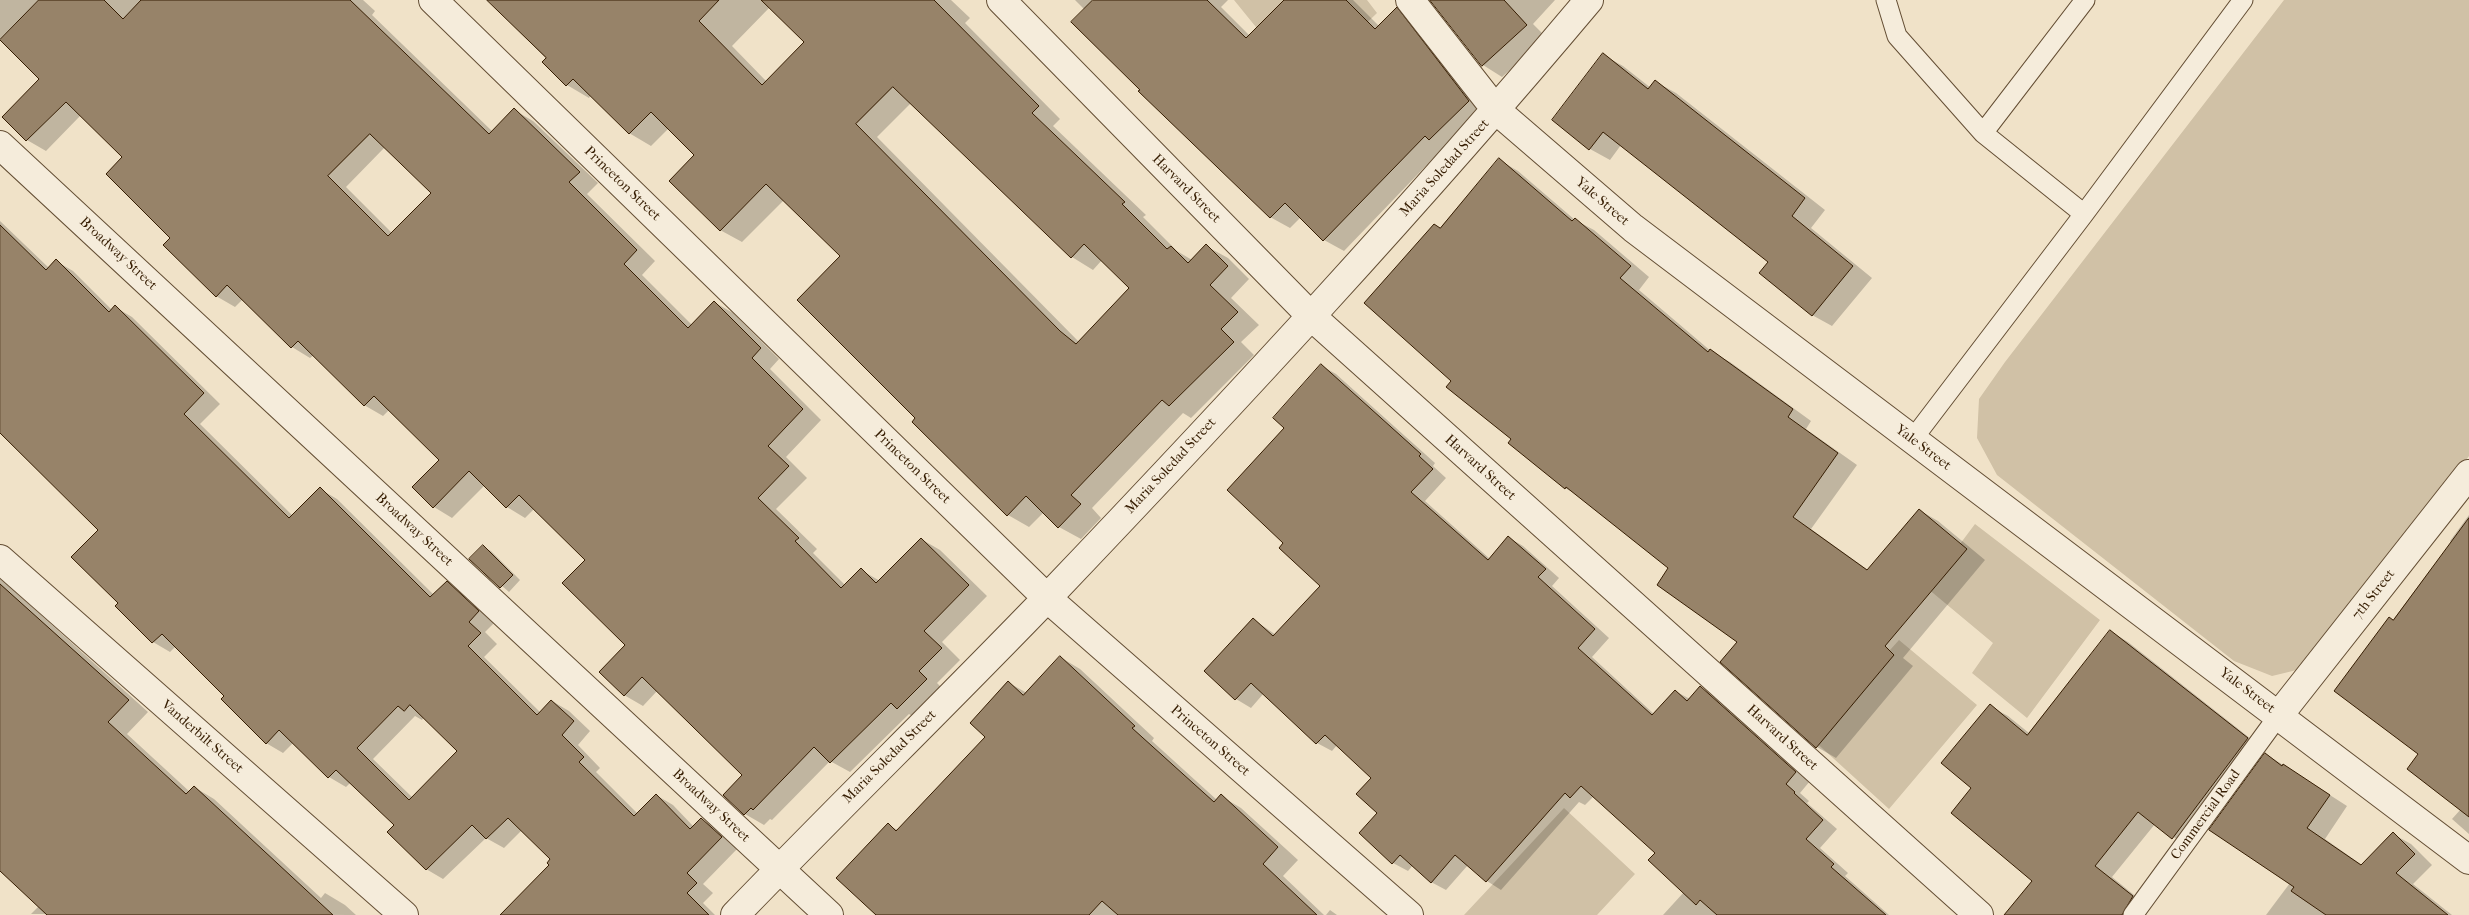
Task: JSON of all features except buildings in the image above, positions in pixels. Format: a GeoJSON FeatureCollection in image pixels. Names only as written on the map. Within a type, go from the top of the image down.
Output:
{"type":"FeatureCollection","features":[{"type":"Feature","properties":{"kind":"street","name":"Princeton Street"},"geometry":{"type":"LineString","coordinates":[[433,0],[1047,598],[1409,915]]}},
{"type":"Feature","properties":{"kind":"street","name":"Harvard Street"},"geometry":{"type":"LineString","coordinates":[[1001,0],[1311,316],[1979,915]]}},
{"type":"Feature","properties":{"kind":"street","name":"Yale Street"},"geometry":{"type":"LineString","coordinates":[[1410,0],[1496,110],[1633,228],[2469,860]]}},
{"type":"Feature","properties":{"kind":"street","name":"Maria Soledad Street"},"geometry":{"type":"LineString","coordinates":[[735,915],[1047,598],[1311,316],[1496,110],[1589,0]]}},
{"type":"Feature","properties":{"kind":"street","name":"Broadway Street"},"geometry":{"type":"LineString","coordinates":[[0,145],[829,915]]}},
{"type":"Feature","properties":{"kind":"street","name":"7th Street"},"geometry":{"type":"LineString","coordinates":[[2279,715],[2469,474]]}},
{"type":"Feature","properties":{"kind":"street","name":"Vanderbilt Street"},"geometry":{"type":"LineString","coordinates":[[0,559],[404,915]]}},
{"type":"Feature","properties":{"kind":"lane"},"geometry":{"type":"LineString","coordinates":[[1886,0],[1897,36],[1983,133],[2084,214]]}},
{"type":"Feature","properties":{"kind":"lane"},"geometry":{"type":"LineString","coordinates":[[1983,133],[2085,0]]}},
{"type":"Feature","properties":{"kind":"lane"},"geometry":{"type":"LineString","coordinates":[[1912,440],[2084,214],[2243,0]]}},
{"type":"Feature","properties":{"kind":"lane","name":"Commercial Road"},"geometry":{"type":"LineString","coordinates":[[2133,915],[2279,715]]}},
{"type":"Feature","properties":{"kind":"shaded area"},"geometry":{"type":"Polygon","coordinates":[[[1234,0],[1367,0],[1377,13],[1303,85],[1234,0]]]}},
{"type":"Feature","properties":{"kind":"shaded area"},"geometry":{"type":"Polygon","coordinates":[[[2284,0],[2469,0],[2469,456],[2332,637],[2305,668],[2272,676],[2234,661],[1997,475],[1977,438],[1979,399],[2005,362],[2284,0]]]}},
{"type":"Feature","properties":{"kind":"shaded area"},"geometry":{"type":"Polygon","coordinates":[[[1975,524],[2100,620],[2027,718],[1972,673],[1993,643],[1927,588],[1975,524]]]}},
{"type":"Feature","properties":{"kind":"shaded area"},"geometry":{"type":"Polygon","coordinates":[[[1899,640],[1977,705],[1889,809],[1811,738],[1899,640]]]}},
{"type":"Feature","properties":{"kind":"shaded area"},"geometry":{"type":"Polygon","coordinates":[[[1564,808],[1635,874],[1597,915],[1464,915],[1564,808]]]}}]}
